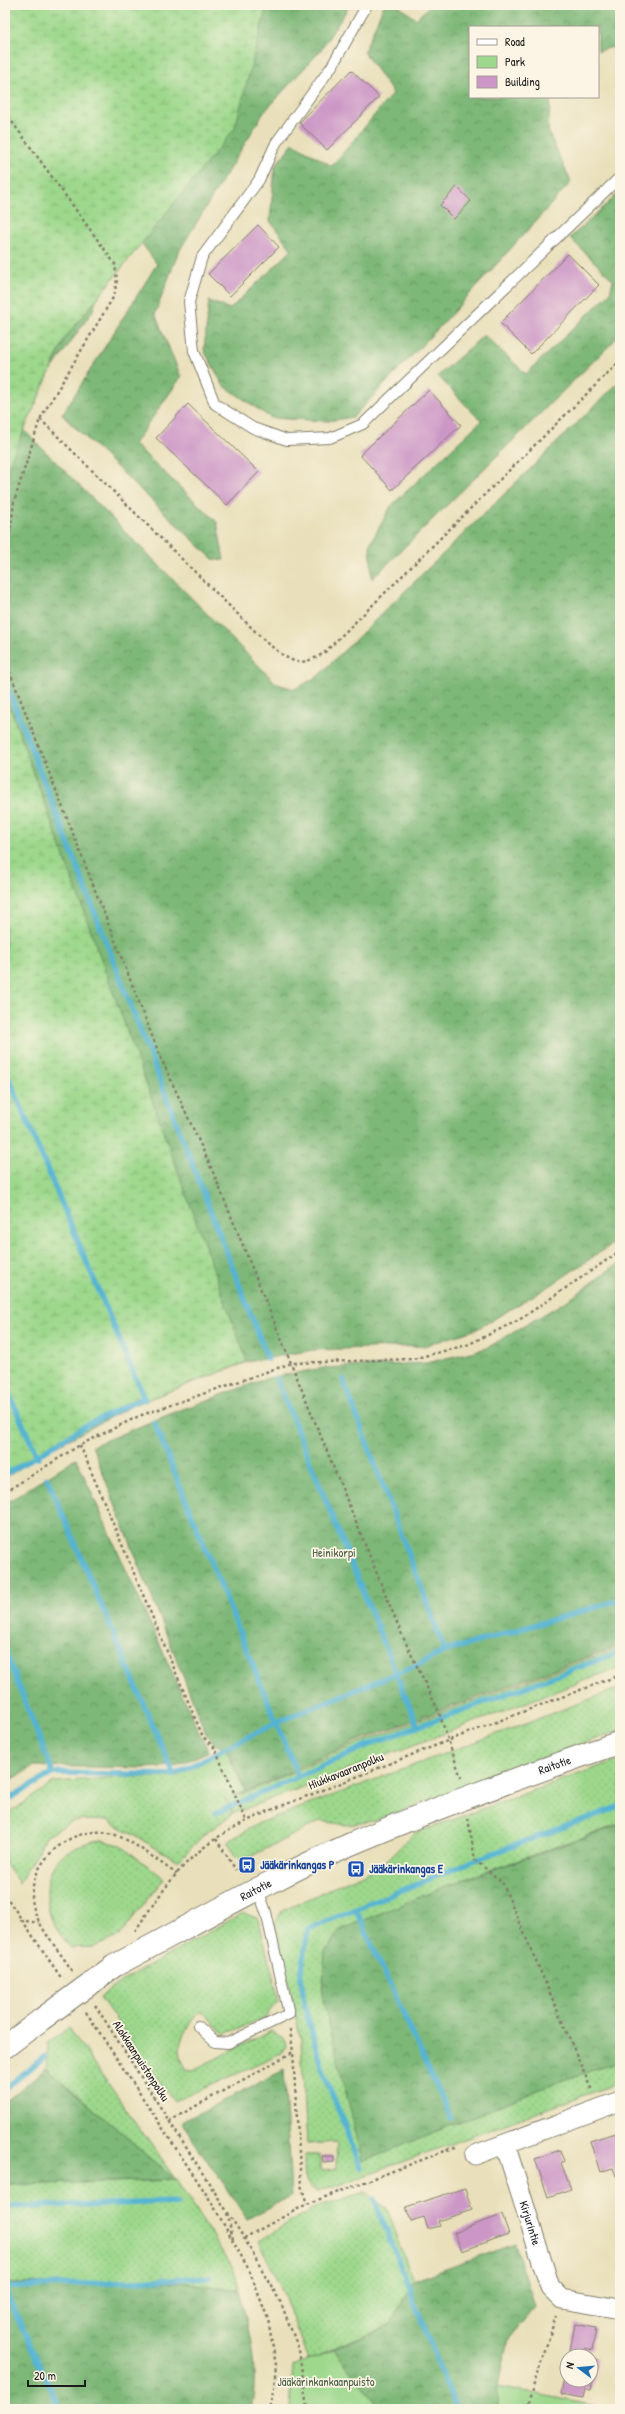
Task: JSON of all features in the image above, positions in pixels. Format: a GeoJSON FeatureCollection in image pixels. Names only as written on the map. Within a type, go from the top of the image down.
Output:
{"type":"FeatureCollection","features":[{"type":"Feature","properties":{"kind":"main road","name":"Raitotie"},"geometry":{"type":"LineString","coordinates":[[5,2047],[114,1966],[258,1890],[350,1844],[520,1778],[620,1742]]}},
{"type":"Feature","properties":{"kind":"street"},"geometry":{"type":"LineString","coordinates":[[475,2155],[620,2101]]}},
{"type":"Feature","properties":{"kind":"street","name":"Kirjurintie"},"geometry":{"type":"LineString","coordinates":[[505,2144],[550,2287],[562,2298]]}},
{"type":"Feature","properties":{"kind":"street"},"geometry":{"type":"LineString","coordinates":[[562,2298],[620,2309]]}},
{"type":"Feature","properties":{"kind":"lane"},"geometry":{"type":"LineString","coordinates":[[367,5],[332,66],[276,143],[259,180],[202,257],[189,302],[194,351],[215,404],[253,428],[287,440],[330,438],[363,424],[620,176]]}},
{"type":"Feature","properties":{"kind":"lane"},"geometry":{"type":"LineString","coordinates":[[198,2026],[215,2042],[228,2043],[289,2014],[266,1912],[258,1890]]}},
{"type":"Feature","properties":{"kind":"path"},"geometry":{"type":"LineString","coordinates":[[5,112],[115,264],[117,280],[114,296],[40,418],[14,502],[5,572]]}},
{"type":"Feature","properties":{"kind":"path"},"geometry":{"type":"LineString","coordinates":[[40,418],[268,644],[291,661],[306,663],[324,653],[620,361]]}},
{"type":"Feature","properties":{"kind":"path"},"geometry":{"type":"LineString","coordinates":[[5,660],[160,1056],[213,1172],[402,1635],[443,1722]]}},
{"type":"Feature","properties":{"kind":"path"},"geometry":{"type":"LineString","coordinates":[[5,1492],[80,1445],[154,1409],[292,1363],[413,1359],[467,1345],[519,1320],[620,1252]]}},
{"type":"Feature","properties":{"kind":"path"},"geometry":{"type":"LineString","coordinates":[[80,1445],[203,1737],[214,1747],[247,1822]]}},
{"type":"Feature","properties":{"kind":"path","name":"Hiukkavaaranpolku"},"geometry":{"type":"LineString","coordinates":[[129,1936],[177,1874],[195,1855],[216,1839],[247,1822],[449,1740],[620,1675]]}},
{"type":"Feature","properties":{"kind":"path"},"geometry":{"type":"LineString","coordinates":[[75,1975],[39,1923],[33,1907],[37,1874],[46,1858],[61,1844],[78,1835],[93,1832],[109,1833],[124,1839],[177,1874]]}},
{"type":"Feature","properties":{"kind":"path"},"geometry":{"type":"LineString","coordinates":[[470,1837],[475,1860],[502,1882],[594,2095]]}},
{"type":"Feature","properties":{"kind":"path"},"geometry":{"type":"LineString","coordinates":[[216,1839],[236,1870]]}},
{"type":"Feature","properties":{"kind":"path"},"geometry":{"type":"LineString","coordinates":[[5,1896],[20,1920],[65,1983]]}},
{"type":"Feature","properties":{"kind":"path"},"geometry":{"type":"LineString","coordinates":[[20,1920],[39,1923]]}},
{"type":"Feature","properties":{"kind":"path","name":"Alokkaanpuistonpolku"},"geometry":{"type":"LineString","coordinates":[[92,2001],[244,2238],[281,2303],[299,2350],[307,2409]]}},
{"type":"Feature","properties":{"kind":"path"},"geometry":{"type":"LineString","coordinates":[[83,2008],[212,2203],[249,2270],[268,2319],[276,2365],[274,2388],[269,2409]]}},
{"type":"Feature","properties":{"kind":"path"},"geometry":{"type":"LineString","coordinates":[[289,2014],[293,2052],[301,2185],[307,2204]]}},
{"type":"Feature","properties":{"kind":"path"},"geometry":{"type":"LineString","coordinates":[[169,2121],[293,2052]]}},
{"type":"Feature","properties":{"kind":"path"},"geometry":{"type":"LineString","coordinates":[[244,2238],[307,2204],[335,2192]]}},
{"type":"Feature","properties":{"kind":"path"},"geometry":{"type":"LineString","coordinates":[[227,2211],[234,2243]]}},
{"type":"Feature","properties":{"kind":"path"},"geometry":{"type":"LineString","coordinates":[[526,2409],[562,2298]]}},
{"type":"Feature","properties":{"kind":"path"},"geometry":{"type":"LineString","coordinates":[[307,2405],[312,2409]]}},
{"type":"Feature","properties":{"kind":"green space"},"geometry":{"type":"Polygon","coordinates":[[[5,5],[350,5],[320,51],[264,112],[178,253],[155,314],[181,377],[134,444],[217,522],[224,560],[213,559],[62,415],[157,264],[5,57],[5,5]]]}},
{"type":"Feature","properties":{"kind":"green space"},"geometry":{"type":"Polygon","coordinates":[[[5,5],[267,5],[235,128],[65,338],[5,473],[5,5]]]}},
{"type":"Feature","properties":{"kind":"green space"},"geometry":{"type":"Polygon","coordinates":[[[384,5],[397,5],[416,19],[431,5],[620,5],[620,45],[599,51],[599,26],[469,26],[469,98],[551,98],[548,131],[571,182],[447,319],[353,417],[328,421],[271,418],[223,385],[204,350],[209,301],[230,309],[292,250],[270,221],[275,166],[293,143],[332,166],[393,93],[364,52],[384,5]]]}},
{"type":"Feature","properties":{"kind":"green space"},"geometry":{"type":"Polygon","coordinates":[[[5,140],[100,288],[93,310],[20,415],[21,427],[277,684],[295,689],[318,676],[620,381],[620,1239],[548,1287],[477,1329],[424,1346],[312,1350],[247,1362],[133,1405],[45,1452],[5,1478],[5,140]]]}},
{"type":"Feature","properties":{"kind":"green space"},"geometry":{"type":"Polygon","coordinates":[[[620,192],[620,335],[372,579],[370,544],[391,506],[481,421],[438,376],[484,335],[526,374],[610,293],[613,280],[570,238],[620,192]]]}},
{"type":"Feature","properties":{"kind":"green space"},"geometry":{"type":"Polygon","coordinates":[[[5,694],[247,1362],[133,1405],[45,1452],[5,1478],[5,694]]]}},
{"type":"Feature","properties":{"kind":"green space","name":"Heinikorpi"},"geometry":{"type":"Polygon","coordinates":[[[620,1262],[620,1645],[355,1742],[246,1792],[227,1749],[214,1744],[206,1734],[92,1446],[175,1412],[268,1378],[324,1368],[427,1363],[487,1348],[573,1297],[620,1262]]]}},
{"type":"Feature","properties":{"kind":"green space"},"geometry":{"type":"Polygon","coordinates":[[[76,1458],[201,1737],[209,1751],[178,1765],[146,1768],[34,1766],[5,1784],[5,1504],[76,1458]]]}},
{"type":"Feature","properties":{"kind":"green space"},"geometry":{"type":"Polygon","coordinates":[[[620,1647],[620,1667],[234,1813],[225,1797],[233,1814],[206,1833],[178,1861],[108,1820],[72,1821],[46,1837],[19,1883],[5,1863],[5,1816],[54,1782],[121,1777],[176,1777],[226,1750],[245,1792],[233,1795],[246,1793],[356,1744],[620,1647]]]}},
{"type":"Feature","properties":{"kind":"green space"},"geometry":{"type":"Polygon","coordinates":[[[620,1688],[620,1730],[374,1821],[347,1825],[320,1821],[246,1859],[235,1857],[228,1841],[259,1823],[620,1688]]]}},
{"type":"Feature","properties":{"kind":"green space"},"geometry":{"type":"Polygon","coordinates":[[[620,1759],[620,1824],[446,1886],[563,2080],[620,2059],[620,2082],[331,2188],[318,2192],[313,2189],[306,2181],[304,2172],[304,2155],[320,2155],[320,2170],[336,2169],[337,2142],[307,2144],[301,2040],[275,1923],[282,1911],[382,1865],[413,1834],[620,1759]]]}},
{"type":"Feature","properties":{"kind":"green space"},"geometry":{"type":"Polygon","coordinates":[[[620,1825],[620,2062],[563,2080],[363,2161],[322,1996],[325,1952],[340,1930],[446,1886],[620,1825]]]}},
{"type":"Feature","properties":{"kind":"green space"},"geometry":{"type":"Polygon","coordinates":[[[101,1840],[120,1845],[164,1878],[118,1937],[94,1947],[71,1948],[58,1931],[50,1916],[47,1896],[51,1871],[65,1854],[75,1847],[101,1840]]]}},
{"type":"Feature","properties":{"kind":"green space"},"geometry":{"type":"Polygon","coordinates":[[[243,1913],[257,1918],[260,1925],[279,2000],[264,2018],[224,2034],[203,2012],[197,2013],[184,2033],[180,2046],[182,2061],[186,2069],[193,2070],[271,2031],[284,2038],[286,2046],[281,2053],[174,2102],[100,1997],[122,1981],[243,1913]]]}},
{"type":"Feature","properties":{"kind":"green space"},"geometry":{"type":"Polygon","coordinates":[[[69,2028],[176,2180],[46,2068],[48,2043],[69,2028]]]}},
{"type":"Feature","properties":{"kind":"green space"},"geometry":{"type":"Polygon","coordinates":[[[46,2068],[176,2180],[5,2185],[5,2102],[46,2068]]]}},
{"type":"Feature","properties":{"kind":"green space"},"geometry":{"type":"Polygon","coordinates":[[[284,2070],[291,2196],[247,2219],[181,2122],[284,2070]]]}},
{"type":"Feature","properties":{"kind":"green space"},"geometry":{"type":"Polygon","coordinates":[[[176,2180],[234,2270],[239,2290],[180,2282],[5,2284],[5,2185],[176,2180]]]}},
{"type":"Feature","properties":{"kind":"green space"},"geometry":{"type":"Polygon","coordinates":[[[365,2192],[387,2208],[413,2281],[390,2325],[308,2360],[284,2295],[259,2241],[314,2208],[365,2192]]]}},
{"type":"Feature","properties":{"kind":"green space"},"geometry":{"type":"Polygon","coordinates":[[[515,2244],[535,2307],[508,2339],[498,2386],[497,2409],[381,2409],[334,2350],[390,2325],[413,2281],[515,2244]]]}},
{"type":"Feature","properties":{"kind":"green space"},"geometry":{"type":"Polygon","coordinates":[[[180,2282],[239,2290],[254,2364],[251,2409],[5,2409],[5,2284],[180,2282]]]}},
{"type":"Feature","properties":{"kind":"green space","name":"Jääkärinkankaanpuisto"},"geometry":{"type":"Polygon","coordinates":[[[334,2350],[381,2409],[290,2409],[293,2366],[334,2350]]]}},
{"type":"Feature","properties":{"kind":"green space"},"geometry":{"type":"Polygon","coordinates":[[[498,2386],[610,2409],[497,2409],[498,2386]]]}},
{"type":"Feature","properties":{"kind":"building"},"geometry":{"type":"Polygon","coordinates":[[[351,70],[379,97],[327,150],[299,123],[351,70]]]}},
{"type":"Feature","properties":{"kind":"building"},"geometry":{"type":"Polygon","coordinates":[[[457,187],[471,201],[454,219],[440,205],[457,187]]]}},
{"type":"Feature","properties":{"kind":"building"},"geometry":{"type":"Polygon","coordinates":[[[258,225],[279,247],[230,296],[208,274],[258,225]]]}},
{"type":"Feature","properties":{"kind":"building"},"geometry":{"type":"Polygon","coordinates":[[[568,254],[599,285],[531,354],[500,323],[568,254]]]}},
{"type":"Feature","properties":{"kind":"building"},"geometry":{"type":"Polygon","coordinates":[[[429,390],[461,425],[392,490],[360,455],[429,390]]]}},
{"type":"Feature","properties":{"kind":"building"},"geometry":{"type":"Polygon","coordinates":[[[188,404],[259,472],[227,505],[156,438],[188,404]]]}},
{"type":"Feature","properties":{"kind":"building"},"geometry":{"type":"Polygon","coordinates":[[[615,2133],[620,2148],[620,2174],[616,2176],[613,2168],[600,2172],[590,2141],[615,2133]]]}},
{"type":"Feature","properties":{"kind":"building"},"geometry":{"type":"Polygon","coordinates":[[[560,2150],[564,2161],[561,2163],[571,2189],[548,2197],[535,2159],[560,2150]]]}},
{"type":"Feature","properties":{"kind":"building"},"geometry":{"type":"Polygon","coordinates":[[[322,2156],[334,2156],[334,2162],[323,2163],[322,2156]]]}},
{"type":"Feature","properties":{"kind":"building"},"geometry":{"type":"Polygon","coordinates":[[[465,2188],[472,2210],[438,2221],[440,2226],[428,2229],[424,2217],[411,2221],[406,2207],[465,2188]]]}},
{"type":"Feature","properties":{"kind":"building"},"geometry":{"type":"Polygon","coordinates":[[[502,2215],[509,2234],[462,2251],[454,2232],[502,2215]]]}},
{"type":"Feature","properties":{"kind":"building"},"geometry":{"type":"Polygon","coordinates":[[[575,2324],[596,2328],[592,2348],[570,2348],[575,2324]]]}},
{"type":"Feature","properties":{"kind":"building"},"geometry":{"type":"Polygon","coordinates":[[[562,2388],[591,2388],[591,2390],[585,2389],[583,2398],[561,2394],[562,2388]]]}},
{"type":"Feature","properties":{"kind":"waterway"},"geometry":{"type":"LineString","coordinates":[[5,681],[268,1359]]}},
{"type":"Feature","properties":{"kind":"waterway"},"geometry":{"type":"LineString","coordinates":[[5,1069],[145,1400]]}},
{"type":"Feature","properties":{"kind":"waterway"},"geometry":{"type":"LineString","coordinates":[[276,1378],[418,1727]]}},
{"type":"Feature","properties":{"kind":"waterway"},"geometry":{"type":"LineString","coordinates":[[343,1379],[445,1651]]}},
{"type":"Feature","properties":{"kind":"waterway"},"geometry":{"type":"LineString","coordinates":[[5,1385],[38,1458]]}},
{"type":"Feature","properties":{"kind":"waterway"},"geometry":{"type":"LineString","coordinates":[[5,1475],[85,1426],[144,1397]]}},
{"type":"Feature","properties":{"kind":"waterway"},"geometry":{"type":"LineString","coordinates":[[154,1422],[298,1776]]}},
{"type":"Feature","properties":{"kind":"waterway"},"geometry":{"type":"LineString","coordinates":[[47,1478],[174,1775]]}},
{"type":"Feature","properties":{"kind":"waterway"},"geometry":{"type":"LineString","coordinates":[[5,1801],[53,1773],[174,1775],[277,1722],[417,1665],[445,1651],[620,1600]]}},
{"type":"Feature","properties":{"kind":"waterway"},"geometry":{"type":"LineString","coordinates":[[5,1651],[53,1773]]}},
{"type":"Feature","properties":{"kind":"waterway"},"geometry":{"type":"LineString","coordinates":[[216,1813],[373,1743],[620,1652]]}},
{"type":"Feature","properties":{"kind":"waterway"},"geometry":{"type":"LineString","coordinates":[[361,2167],[321,2066],[304,2003],[301,1976],[308,1929],[475,1860],[620,1806]]}},
{"type":"Feature","properties":{"kind":"waterway"},"geometry":{"type":"LineString","coordinates":[[356,1910],[451,2119]]}},
{"type":"Feature","properties":{"kind":"waterway"},"geometry":{"type":"LineString","coordinates":[[5,2089],[44,2057]]}},
{"type":"Feature","properties":{"kind":"waterway"},"geometry":{"type":"LineString","coordinates":[[374,2199],[456,2409]]}},
{"type":"Feature","properties":{"kind":"waterway"},"geometry":{"type":"LineString","coordinates":[[5,2207],[177,2202]]}},
{"type":"Feature","properties":{"kind":"waterway"},"geometry":{"type":"LineString","coordinates":[[5,2288],[210,2277]]}},
{"type":"Feature","properties":{"kind":"waterway"},"geometry":{"type":"LineString","coordinates":[[5,2290],[60,2409]]}},
{"type":"Feature","properties":{"kind":"place","name":"Jääkärinkangas P"},"geometry":{"type":"Point","coordinates":[247,1865]}},
{"type":"Feature","properties":{"kind":"place","name":"Jääkärinkangas E"},"geometry":{"type":"Point","coordinates":[356,1869]}}]}
